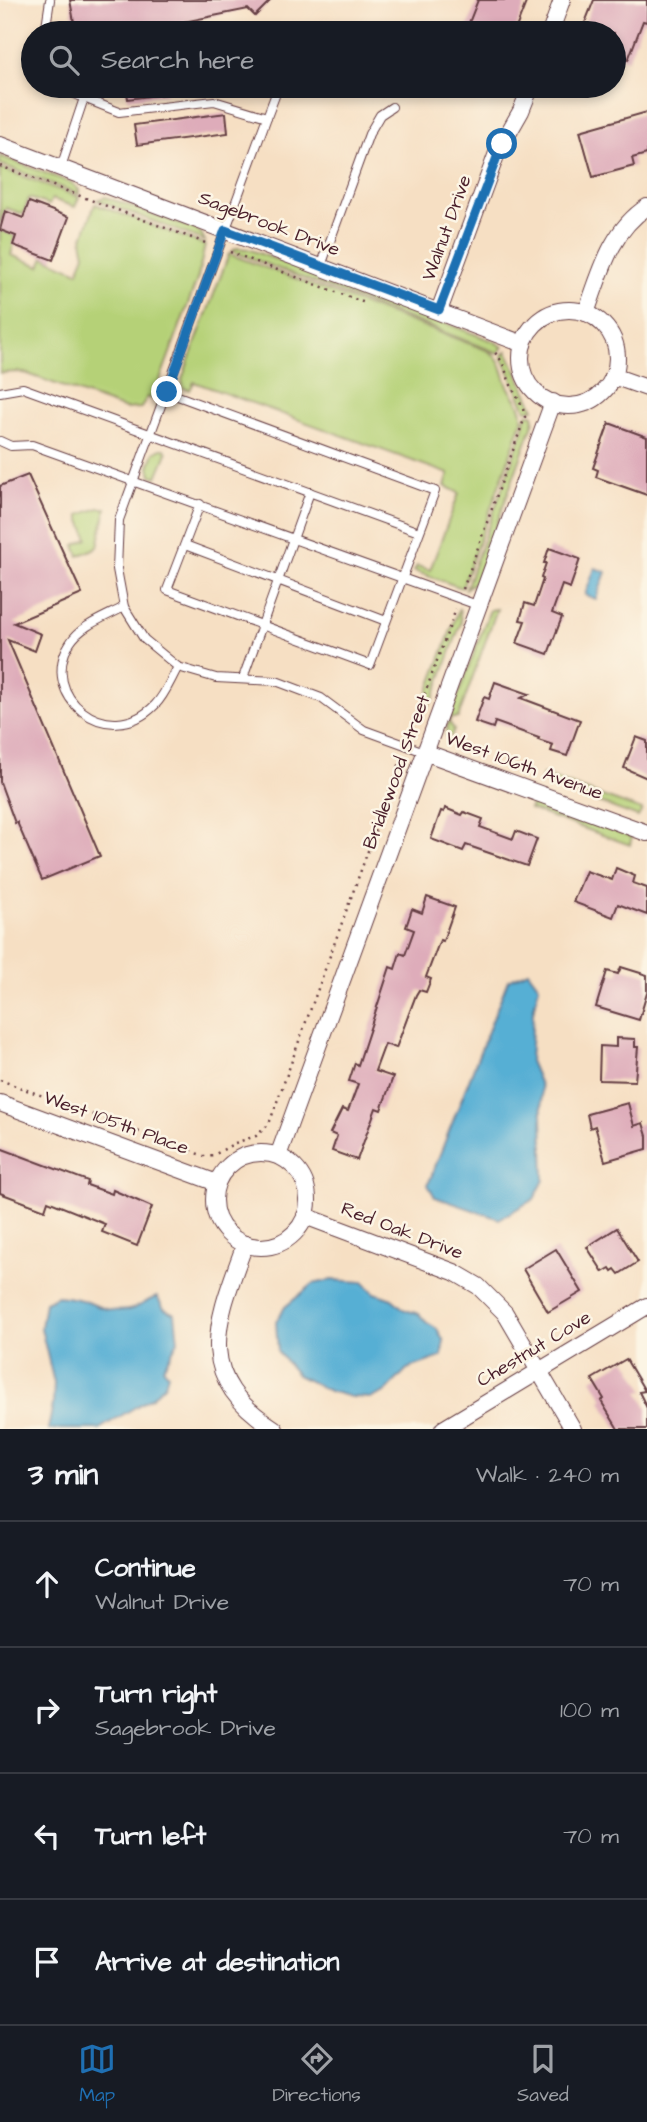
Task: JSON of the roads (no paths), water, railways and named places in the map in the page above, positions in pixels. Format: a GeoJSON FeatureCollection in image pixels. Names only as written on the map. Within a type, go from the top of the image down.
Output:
{"type":"FeatureCollection","features":[{"type":"Feature","properties":{"kind":"street"},"geometry":{"type":"LineString","coordinates":[[554,21],[562,0]]}},
{"type":"Feature","properties":{"kind":"street","name":"Walnut Drive"},"geometry":{"type":"LineString","coordinates":[[439,310],[497,153],[526,98]]}},
{"type":"Feature","properties":{"kind":"street","name":"Sagebrook Drive"},"geometry":{"type":"LineString","coordinates":[[0,145],[523,344]]}},
{"type":"Feature","properties":{"kind":"street"},"geometry":{"type":"LineString","coordinates":[[586,313],[613,243],[630,221],[647,207]]}},
{"type":"Feature","properties":{"kind":"street"},"geometry":{"type":"LineString","coordinates":[[567,310],[586,313],[602,324],[613,339],[617,358],[613,376],[603,391],[588,401],[571,405],[553,402],[537,393],[526,379],[521,362],[523,344],[532,327],[548,315],[567,310]]}},
{"type":"Feature","properties":{"kind":"street"},"geometry":{"type":"LineString","coordinates":[[613,376],[647,388]]}},
{"type":"Feature","properties":{"kind":"street","name":"Bridlewood Street"},"geometry":{"type":"LineString","coordinates":[[278,1156],[553,402]]}},
{"type":"Feature","properties":{"kind":"street","name":"West 106th Avenue"},"geometry":{"type":"LineString","coordinates":[[427,752],[647,833]]}},
{"type":"Feature","properties":{"kind":"street","name":"West 105th Place"},"geometry":{"type":"LineString","coordinates":[[0,1103],[217,1183]]}},
{"type":"Feature","properties":{"kind":"street"},"geometry":{"type":"LineString","coordinates":[[256,1153],[278,1156],[291,1163],[304,1181],[308,1202],[305,1216],[295,1233],[283,1241],[264,1247],[245,1244],[231,1236],[218,1219],[214,1205],[217,1183],[225,1170],[242,1157],[256,1153]]}},
{"type":"Feature","properties":{"kind":"street","name":"Red Oak Drive"},"geometry":{"type":"LineString","coordinates":[[305,1216],[454,1272],[486,1293],[505,1313],[573,1429]]}},
{"type":"Feature","properties":{"kind":"street"},"geometry":{"type":"LineString","coordinates":[[245,1244],[218,1325],[221,1364],[228,1384],[240,1400],[253,1415],[275,1429]]}},
{"type":"Feature","properties":{"kind":"street","name":"Chestnut Cove"},"geometry":{"type":"LineString","coordinates":[[443,1429],[647,1306]]}},
{"type":"Feature","properties":{"kind":"lane"},"geometry":{"type":"LineString","coordinates":[[47,21],[50,0]]}},
{"type":"Feature","properties":{"kind":"lane"},"geometry":{"type":"LineString","coordinates":[[61,167],[84,98],[119,112],[214,101],[267,117]]}},
{"type":"Feature","properties":{"kind":"lane"},"geometry":{"type":"LineString","coordinates":[[274,98],[119,520],[117,569],[124,607],[144,639],[178,667],[216,678],[276,681],[321,698],[364,730],[427,752]]}},
{"type":"Feature","properties":{"kind":"lane"},"geometry":{"type":"LineString","coordinates":[[321,266],[369,134],[380,115],[392,107]]}},
{"type":"Feature","properties":{"kind":"lane"},"geometry":{"type":"LineString","coordinates":[[0,392],[23,388],[419,532]]}},
{"type":"Feature","properties":{"kind":"lane"},"geometry":{"type":"LineString","coordinates":[[167,392],[435,491],[370,665],[167,590],[200,504]]}},
{"type":"Feature","properties":{"kind":"lane"},"geometry":{"type":"LineString","coordinates":[[0,441],[11,446],[32,445],[480,606]]}},
{"type":"Feature","properties":{"kind":"lane"},"geometry":{"type":"LineString","coordinates":[[243,678],[310,492]]}},
{"type":"Feature","properties":{"kind":"lane"},"geometry":{"type":"LineString","coordinates":[[185,545],[386,621]]}},
{"type":"Feature","properties":{"kind":"lane"},"geometry":{"type":"LineString","coordinates":[[124,607],[81,630],[69,643],[62,666],[64,685],[75,705],[83,713],[109,723],[127,723],[157,703],[178,667]]}},
{"type":"Feature","properties":{"kind":"water"},"geometry":{"type":"Polygon","coordinates":[[[595,568],[606,572],[596,599],[585,595],[595,568]]]}},
{"type":"Feature","properties":{"kind":"water"},"geometry":{"type":"Polygon","coordinates":[[[528,971],[539,986],[533,1012],[530,1061],[541,1087],[544,1180],[534,1199],[499,1219],[435,1197],[428,1185],[508,980],[528,971]]]}},
{"type":"Feature","properties":{"kind":"water"},"geometry":{"type":"Polygon","coordinates":[[[331,1280],[363,1282],[375,1293],[392,1299],[405,1310],[419,1314],[437,1329],[444,1341],[441,1357],[407,1369],[385,1392],[372,1398],[351,1397],[329,1391],[297,1375],[278,1352],[276,1322],[285,1307],[313,1284],[331,1280]]]}},
{"type":"Feature","properties":{"kind":"water"},"geometry":{"type":"Polygon","coordinates":[[[58,1296],[79,1299],[116,1311],[132,1309],[157,1297],[164,1309],[175,1314],[178,1341],[163,1368],[168,1374],[165,1384],[152,1397],[99,1429],[48,1429],[54,1383],[41,1328],[45,1302],[58,1296]]]}}]}
